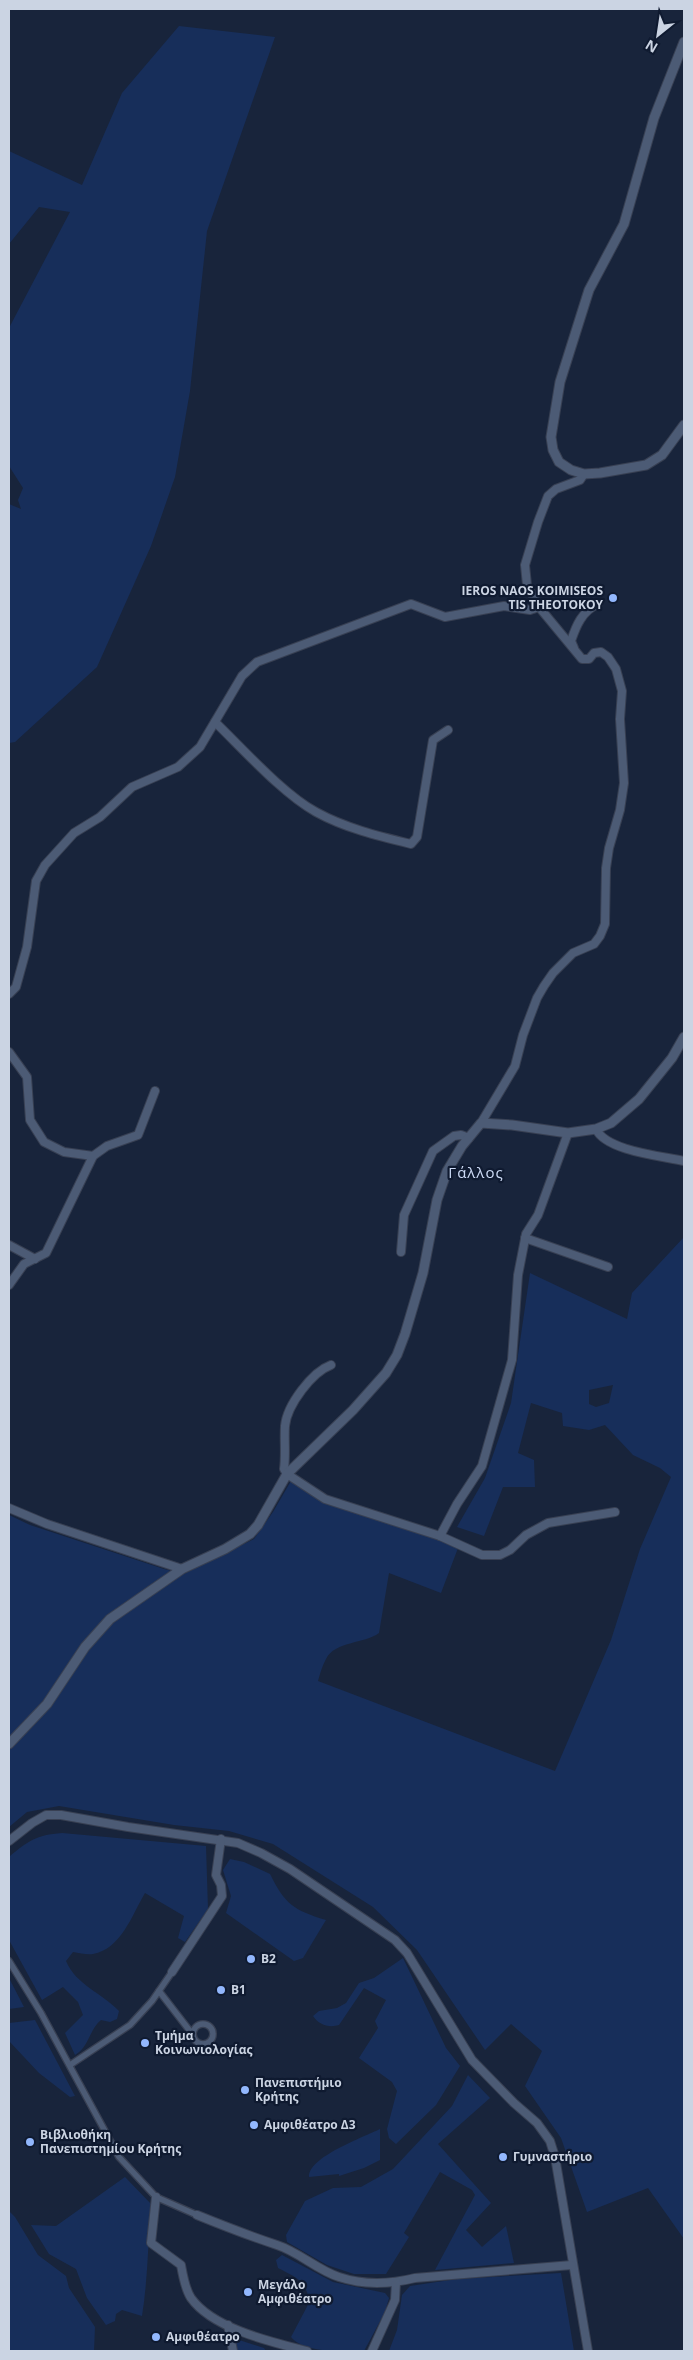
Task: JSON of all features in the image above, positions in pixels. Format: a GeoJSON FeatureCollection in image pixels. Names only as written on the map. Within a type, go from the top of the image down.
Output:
{"type":"FeatureCollection","features":[{"type":"Feature","properties":{"kind":"street"},"geometry":{"type":"LineString","coordinates":[[684,42],[654,118],[624,224],[589,290],[560,382],[551,437],[553,450],[560,462],[571,470],[584,474],[600,473],[646,465],[662,455],[684,425]]}},
{"type":"Feature","properties":{"kind":"street"},"geometry":{"type":"LineString","coordinates":[[9,1744],[47,1704],[98,1631],[127,1605],[182,1569],[225,1549],[250,1534],[258,1525],[287,1474],[353,1410],[386,1373],[397,1355],[423,1273],[437,1200],[454,1158],[481,1124],[516,1066],[522,1034],[544,986],[553,973],[574,953],[594,944],[600,936],[605,924],[606,868],[609,848],[620,810],[624,783],[620,719],[622,692],[616,669],[608,657],[601,652],[594,653],[589,659],[582,659],[539,607],[527,585],[525,565],[548,496],[556,489],[580,480],[584,474]]}},
{"type":"Feature","properties":{"kind":"street"},"geometry":{"type":"LineString","coordinates":[[9,994],[16,987],[27,947],[36,881],[45,864],[74,833],[100,817],[132,787],[178,767],[200,746],[242,676],[256,662],[412,604],[445,617],[504,606],[530,610],[539,607]]}},
{"type":"Feature","properties":{"kind":"street"},"geometry":{"type":"LineString","coordinates":[[577,655],[571,641],[578,621],[593,606],[598,604]]}},
{"type":"Feature","properties":{"kind":"street"},"geometry":{"type":"LineString","coordinates":[[214,722],[292,796],[315,811],[343,824],[411,844],[417,837],[433,740],[448,730]]}},
{"type":"Feature","properties":{"kind":"street"},"geometry":{"type":"LineString","coordinates":[[481,1124],[512,1125],[568,1133],[611,1123],[639,1099],[672,1058],[684,1037]]}},
{"type":"Feature","properties":{"kind":"street"},"geometry":{"type":"LineString","coordinates":[[9,1052],[27,1077],[30,1120],[44,1142],[64,1152],[94,1156]]}},
{"type":"Feature","properties":{"kind":"street"},"geometry":{"type":"LineString","coordinates":[[9,1286],[18,1270],[46,1253],[94,1156],[108,1146],[138,1135],[155,1091]]}},
{"type":"Feature","properties":{"kind":"street"},"geometry":{"type":"LineString","coordinates":[[596,1128],[599,1135],[618,1146],[684,1161]]}},
{"type":"Feature","properties":{"kind":"street"},"geometry":{"type":"LineString","coordinates":[[440,1536],[457,1504],[482,1466],[512,1360],[518,1274],[525,1238],[538,1215],[568,1133]]}},
{"type":"Feature","properties":{"kind":"street"},"geometry":{"type":"LineString","coordinates":[[401,1252],[404,1215],[434,1151],[454,1136],[461,1135],[469,1138]]}},
{"type":"Feature","properties":{"kind":"street"},"geometry":{"type":"LineString","coordinates":[[525,1238],[608,1266]]}},
{"type":"Feature","properties":{"kind":"street"},"geometry":{"type":"LineString","coordinates":[[9,1245],[35,1259]]}},
{"type":"Feature","properties":{"kind":"street"},"geometry":{"type":"LineString","coordinates":[[331,1364],[321,1368],[313,1376],[289,1412],[285,1423],[284,1469],[287,1474],[325,1499],[440,1536],[461,1547],[489,1556],[510,1550],[526,1535],[548,1523],[615,1512]]}},
{"type":"Feature","properties":{"kind":"street"},"geometry":{"type":"LineString","coordinates":[[9,1508],[47,1524],[182,1569]]}},
{"type":"Feature","properties":{"kind":"street"},"geometry":{"type":"LineString","coordinates":[[9,1840],[46,1815],[61,1815],[238,1843],[261,1852],[384,1932],[407,1953],[472,2060],[514,2103],[537,2123],[550,2141],[555,2157],[588,2351]]}},
{"type":"Feature","properties":{"kind":"street"},"geometry":{"type":"LineString","coordinates":[[70,2065],[130,2025],[159,1991],[172,1972],[222,1896],[221,1885],[216,1875],[220,1839]]}},
{"type":"Feature","properties":{"kind":"street"},"geometry":{"type":"LineString","coordinates":[[9,1961],[70,2065],[119,2157],[156,2197],[261,2241],[278,2245],[338,2277],[363,2281],[396,2282],[415,2278],[572,2265]]}},
{"type":"Feature","properties":{"kind":"street"},"geometry":{"type":"LineString","coordinates":[[159,1991],[193,2035]]}},
{"type":"Feature","properties":{"kind":"street"},"geometry":{"type":"LineString","coordinates":[[156,2197],[151,2243],[181,2265],[186,2288],[191,2298],[202,2309],[245,2334],[307,2351]]}},
{"type":"Feature","properties":{"kind":"street"},"geometry":{"type":"LineString","coordinates":[[372,2351],[395,2300],[396,2282]]}},
{"type":"Feature","properties":{"kind":"street"},"geometry":{"type":"LineString","coordinates":[[228,2325],[233,2351]]}},
{"type":"Feature","properties":{"kind":"shaded area"},"geometry":{"type":"Polygon","coordinates":[[[179,26],[275,37],[207,231],[190,391],[175,477],[151,546],[97,667],[15,742],[9,743],[9,504],[21,509],[18,500],[23,488],[9,466],[9,328],[70,212],[39,207],[9,244],[9,151],[82,185],[122,93],[179,26]]]}},
{"type":"Feature","properties":{"kind":"shaded area"},"geometry":{"type":"Polygon","coordinates":[[[684,1237],[684,2239],[648,2188],[587,2212],[561,2138],[525,2086],[542,2051],[511,2024],[485,2050],[417,1950],[373,1907],[273,1844],[229,1831],[174,1825],[59,1806],[27,1812],[9,1827],[9,1515],[30,1525],[184,1574],[254,1539],[291,1481],[458,1548],[441,1593],[389,1573],[379,1633],[373,1637],[343,1646],[330,1653],[323,1664],[318,1681],[555,1771],[611,1640],[640,1549],[671,1477],[660,1468],[633,1455],[605,1425],[589,1430],[563,1426],[562,1413],[531,1403],[518,1453],[534,1460],[535,1487],[503,1487],[484,1536],[457,1527],[485,1478],[511,1403],[530,1273],[627,1319],[632,1293],[684,1237]],[[613,1385],[589,1390],[589,1404],[596,1407],[609,1403],[613,1385]]]}},
{"type":"Feature","properties":{"kind":"shaded area"},"geometry":{"type":"Polygon","coordinates":[[[62,1833],[206,1846],[208,1909],[185,1942],[178,1938],[184,1916],[145,1893],[125,1930],[111,1945],[103,1951],[93,1954],[73,1952],[66,1961],[70,1969],[83,1983],[119,2011],[117,2019],[110,2022],[101,2020],[97,2024],[83,2048],[75,2055],[65,2033],[83,2015],[78,2002],[63,1987],[42,2000],[9,1940],[9,1857],[39,1837],[62,1833]]]}},
{"type":"Feature","properties":{"kind":"shaded area"},"geometry":{"type":"Polygon","coordinates":[[[230,1859],[244,1862],[270,1874],[280,1892],[291,1904],[305,1913],[326,1920],[303,1958],[294,1961],[226,1913],[231,1896],[223,1870],[230,1859]]]}},
{"type":"Feature","properties":{"kind":"shaded area"},"geometry":{"type":"Polygon","coordinates":[[[403,1958],[446,2048],[460,2066],[436,2105],[396,2144],[389,2138],[387,2129],[397,2091],[392,2082],[359,2058],[378,2028],[375,2021],[386,2000],[364,1988],[339,2025],[324,2025],[313,2016],[319,2011],[337,2008],[346,2003],[359,1983],[374,1978],[403,1958]]]}},
{"type":"Feature","properties":{"kind":"shaded area"},"geometry":{"type":"Polygon","coordinates":[[[9,1978],[24,2007],[9,2009],[9,1978]]]}},
{"type":"Feature","properties":{"kind":"shaded area"},"geometry":{"type":"Polygon","coordinates":[[[35,2020],[75,2096],[70,2097],[39,2073],[9,2041],[9,2023],[35,2020]]]}},
{"type":"Feature","properties":{"kind":"shaded area"},"geometry":{"type":"Polygon","coordinates":[[[468,2075],[490,2098],[438,2144],[491,2203],[466,2230],[482,2247],[506,2226],[514,2263],[435,2270],[475,2195],[472,2190],[440,2172],[404,2233],[409,2237],[386,2274],[354,2274],[327,2265],[287,2242],[286,2235],[305,2201],[333,2188],[361,2187],[393,2169],[452,2106],[468,2075]]]}},
{"type":"Feature","properties":{"kind":"shaded area"},"geometry":{"type":"Polygon","coordinates":[[[380,2129],[380,2160],[364,2168],[339,2176],[339,2174],[309,2177],[311,2170],[317,2162],[327,2155],[350,2142],[380,2129]]]}},
{"type":"Feature","properties":{"kind":"shaded area"},"geometry":{"type":"Polygon","coordinates":[[[125,2177],[151,2204],[144,2302],[142,2316],[122,2310],[116,2314],[115,2321],[106,2325],[87,2298],[76,2269],[49,2254],[31,2225],[56,2226],[125,2177]]]}},
{"type":"Feature","properties":{"kind":"shaded area"},"geometry":{"type":"Polygon","coordinates":[[[9,2211],[15,2217],[38,2255],[66,2276],[69,2288],[95,2327],[94,2351],[9,2351],[9,2211]]]}},
{"type":"Feature","properties":{"kind":"shaded area"},"geometry":{"type":"Polygon","coordinates":[[[282,2255],[333,2282],[385,2293],[389,2298],[385,2312],[364,2351],[315,2349],[297,2342],[291,2337],[310,2301],[305,2288],[299,2280],[278,2268],[276,2260],[282,2255]]]}},
{"type":"Feature","properties":{"kind":"shaded area"},"geometry":{"type":"Polygon","coordinates":[[[561,2273],[574,2351],[389,2351],[397,2330],[402,2295],[410,2286],[457,2279],[561,2273]]]}},
{"type":"Feature","properties":{"kind":"shaded area"},"geometry":{"type":"Polygon","coordinates":[[[233,2338],[264,2348],[266,2351],[236,2351],[233,2338]]]}},
{"type":"Feature","properties":{"kind":"place","name":"IEROS NAOS KOIMISEOS TIS THEOTOKOY"},"geometry":{"type":"Point","coordinates":[613,598]}},
{"type":"Feature","properties":{"kind":"place","name":"Β2"},"geometry":{"type":"Point","coordinates":[251,1959]}},
{"type":"Feature","properties":{"kind":"place","name":"Β1"},"geometry":{"type":"Point","coordinates":[221,1990]}},
{"type":"Feature","properties":{"kind":"place","name":"Τμήμα Κοινωνιολογίας"},"geometry":{"type":"Point","coordinates":[145,2043]}},
{"type":"Feature","properties":{"kind":"place","name":"Πανεπιστήμιο Κρήτης"},"geometry":{"type":"Point","coordinates":[245,2090]}},
{"type":"Feature","properties":{"kind":"place","name":"Αμφιθέατρο Δ3"},"geometry":{"type":"Point","coordinates":[254,2125]}},
{"type":"Feature","properties":{"kind":"place","name":"Βιβλιοθήκη Πανεπιστημίου Κρήτης"},"geometry":{"type":"Point","coordinates":[30,2142]}},
{"type":"Feature","properties":{"kind":"place","name":"Γυμναστήριο"},"geometry":{"type":"Point","coordinates":[503,2157]}},
{"type":"Feature","properties":{"kind":"place","name":"Μεγάλο Αμφιθέατρο"},"geometry":{"type":"Point","coordinates":[248,2292]}},
{"type":"Feature","properties":{"kind":"place","name":"Αμφιθέατρο"},"geometry":{"type":"Point","coordinates":[156,2337]}},
{"type":"Feature","properties":{"kind":"district","name":"Γάλλος"},"geometry":{"type":"Point","coordinates":[476,1173]}}]}
